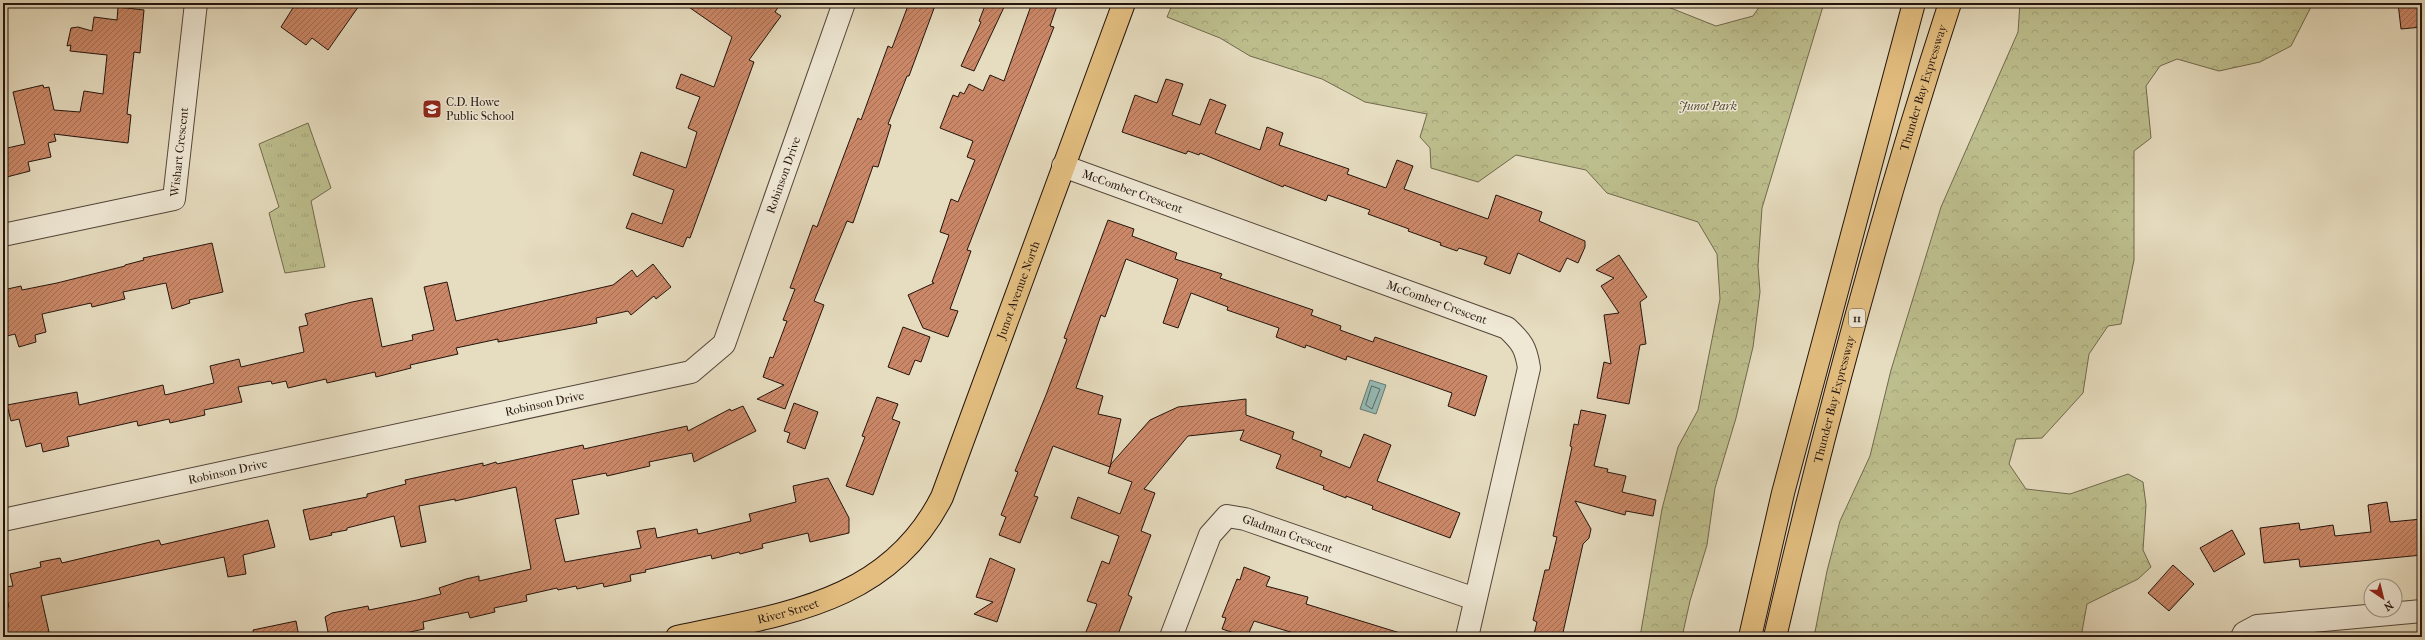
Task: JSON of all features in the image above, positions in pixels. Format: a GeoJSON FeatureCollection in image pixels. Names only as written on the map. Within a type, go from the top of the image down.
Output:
{"type":"FeatureCollection","features":[{"type":"Feature","properties":{"kind":"main road","name":"Junot Avenue North"},"geometry":{"type":"LineString","coordinates":[[889,563],[914,540],[929,521],[942,497],[1124,3]]}},
{"type":"Feature","properties":{"kind":"main road","name":"Thunder Bay Expressway"},"geometry":{"type":"LineString","coordinates":[[1750,637],[1785,485],[1914,3]]}},
{"type":"Feature","properties":{"kind":"main road","name":"Thunder Bay Expressway"},"geometry":{"type":"LineString","coordinates":[[1775,637],[1824,435],[1911,122],[1950,3]]}},
{"type":"Feature","properties":{"kind":"main road","name":"River Street"},"geometry":{"type":"LineString","coordinates":[[677,637],[802,609],[852,589],[884,570],[889,563]]}},
{"type":"Feature","properties":{"kind":"street","name":"Wishart Crescent"},"geometry":{"type":"LineString","coordinates":[[3,235],[174,199],[196,3]]}},
{"type":"Feature","properties":{"kind":"street","name":"Robinson Drive"},"geometry":{"type":"LineString","coordinates":[[3,520],[691,372],[724,344],[844,3]]}},
{"type":"Feature","properties":{"kind":"street","name":"McComber Crescent"},"geometry":{"type":"LineString","coordinates":[[1063,166],[1507,328],[1519,339],[1527,352],[1529,368],[1467,637]]}},
{"type":"Feature","properties":{"kind":"street","name":"Gladman Crescent"},"geometry":{"type":"LineString","coordinates":[[1171,637],[1210,535],[1227,516],[1245,519],[1475,599]]}},
{"type":"Feature","properties":{"kind":"street"},"geometry":{"type":"LineString","coordinates":[[2242,637],[2244,633],[2257,626],[2422,611]]}},
{"type":"Feature","properties":{"kind":"green space","name":"Junot Park"},"geometry":{"type":"Polygon","coordinates":[[[1173,3],[1658,3],[1716,26],[1753,16],[1762,3],[1824,3],[1762,208],[1758,266],[1760,292],[1753,347],[1736,418],[1715,488],[1707,545],[1690,601],[1682,637],[1640,637],[1662,509],[1678,447],[1698,410],[1720,299],[1717,254],[1698,222],[1607,193],[1586,170],[1516,155],[1478,182],[1431,168],[1430,148],[1420,137],[1427,114],[1365,102],[1322,79],[1250,56],[1220,38],[1167,17],[1173,3]]]}},
{"type":"Feature","properties":{"kind":"green space"},"geometry":{"type":"Polygon","coordinates":[[[2020,3],[2313,3],[2291,46],[2260,62],[2219,71],[2177,59],[2160,66],[2146,86],[2151,138],[2134,151],[2134,260],[2121,324],[2108,326],[2089,354],[2083,393],[2042,438],[2016,439],[2009,464],[2026,489],[2070,494],[2128,474],[2143,482],[2146,505],[2143,550],[2151,567],[2138,579],[2087,604],[2081,637],[1814,637],[1827,571],[1840,521],[1870,456],[1891,370],[1941,207],[2018,32],[2020,3]]]}},
{"type":"Feature","properties":{"kind":"green space"},"geometry":{"type":"Polygon","coordinates":[[[308,123],[331,188],[311,201],[325,267],[285,273],[269,213],[279,207],[259,144],[308,123]]]}},
{"type":"Feature","properties":{"kind":"water"},"geometry":{"type":"Polygon","coordinates":[[[1370,380],[1386,385],[1376,414],[1360,409],[1370,380]]]}},
{"type":"Feature","properties":{"kind":"building"},"geometry":{"type":"Polygon","coordinates":[[[296,3],[361,3],[328,50],[312,38],[306,45],[281,27],[296,3]]]}},
{"type":"Feature","properties":{"kind":"building"},"geometry":{"type":"Polygon","coordinates":[[[683,3],[781,3],[775,12],[781,16],[749,60],[754,62],[690,238],[687,237],[683,247],[626,228],[632,213],[662,224],[674,190],[633,175],[641,152],[686,168],[697,132],[688,128],[700,97],[676,88],[681,74],[714,87],[732,37],[683,3]]]}},
{"type":"Feature","properties":{"kind":"building"},"geometry":{"type":"Polygon","coordinates":[[[909,3],[936,3],[909,76],[907,76],[888,124],[891,125],[878,167],[873,166],[853,223],[847,221],[814,301],[824,305],[785,409],[757,399],[784,385],[763,377],[770,357],[773,358],[787,321],[783,320],[795,289],[790,288],[813,225],[817,227],[858,118],[861,120],[888,46],[892,48],[909,3]]]}},
{"type":"Feature","properties":{"kind":"building"},"geometry":{"type":"Polygon","coordinates":[[[986,3],[1006,3],[974,71],[961,66],[981,22],[979,21],[986,3]]]}},
{"type":"Feature","properties":{"kind":"building"},"geometry":{"type":"Polygon","coordinates":[[[1032,3],[1058,3],[1050,26],[1054,27],[967,250],[971,251],[950,309],[958,311],[948,337],[923,328],[908,295],[934,283],[932,282],[949,235],[940,232],[951,199],[958,202],[975,160],[967,157],[973,141],[940,128],[953,95],[958,97],[960,92],[964,94],[969,84],[983,91],[990,75],[1004,81],[1032,3]]]}},
{"type":"Feature","properties":{"kind":"building"},"geometry":{"type":"Polygon","coordinates":[[[2398,3],[2422,3],[2422,27],[2401,29],[2398,3]]]}},
{"type":"Feature","properties":{"kind":"building"},"geometry":{"type":"Polygon","coordinates":[[[118,7],[144,10],[140,53],[134,52],[127,114],[131,115],[128,143],[54,134],[56,141],[48,143],[51,157],[28,162],[30,171],[3,178],[3,149],[25,144],[13,92],[43,85],[44,88],[49,87],[54,110],[80,112],[84,91],[103,94],[107,55],[70,51],[71,45],[67,46],[71,28],[78,27],[92,31],[94,17],[117,20],[118,7]]]}},
{"type":"Feature","properties":{"kind":"building"},"geometry":{"type":"Polygon","coordinates":[[[1166,79],[1183,84],[1172,115],[1200,125],[1210,99],[1226,105],[1215,133],[1260,150],[1267,127],[1283,133],[1279,145],[1349,169],[1347,174],[1386,188],[1397,160],[1413,166],[1404,189],[1488,219],[1496,195],[1542,212],[1539,221],[1585,241],[1585,247],[1578,263],[1567,258],[1560,272],[1518,253],[1510,274],[1484,264],[1487,257],[1459,248],[1457,251],[1440,245],[1441,243],[1408,231],[1409,229],[1368,214],[1370,210],[1328,195],[1326,201],[1284,185],[1283,187],[1200,153],[1199,155],[1188,151],[1186,154],[1122,132],[1135,95],[1157,103],[1166,79]]]}},
{"type":"Feature","properties":{"kind":"building"},"geometry":{"type":"Polygon","coordinates":[[[1108,220],[1134,229],[1132,236],[1177,253],[1175,259],[1222,274],[1220,278],[1313,310],[1311,315],[1341,326],[1340,330],[1373,342],[1375,337],[1487,376],[1475,416],[1448,406],[1452,393],[1347,356],[1346,360],[1306,345],[1305,348],[1276,337],[1279,328],[1227,310],[1228,307],[1191,293],[1178,328],[1163,323],[1178,279],[1126,259],[1105,317],[1101,315],[1076,388],[1103,396],[1098,414],[1121,419],[1110,467],[1053,446],[1034,496],[1038,497],[1020,543],[999,535],[1006,517],[1001,515],[1018,472],[1015,471],[1067,339],[1064,338],[1108,220]]]}},
{"type":"Feature","properties":{"kind":"building"},"geometry":{"type":"Polygon","coordinates":[[[212,243],[223,292],[189,300],[190,303],[172,309],[166,283],[123,292],[125,299],[92,307],[91,303],[42,314],[46,332],[35,335],[36,342],[19,347],[15,334],[3,337],[3,290],[21,286],[22,290],[57,283],[125,266],[144,260],[143,258],[212,243]]]}},
{"type":"Feature","properties":{"kind":"building"},"geometry":{"type":"Polygon","coordinates":[[[1619,255],[1647,297],[1640,302],[1646,344],[1640,345],[1629,404],[1597,398],[1604,362],[1611,364],[1604,315],[1619,313],[1601,286],[1614,278],[1596,270],[1619,255]]]}},
{"type":"Feature","properties":{"kind":"building"},"geometry":{"type":"Polygon","coordinates":[[[653,264],[671,287],[656,299],[654,296],[631,315],[628,311],[596,318],[597,323],[498,342],[498,339],[456,348],[458,354],[410,365],[411,368],[376,377],[375,372],[327,383],[326,379],[288,388],[286,381],[272,384],[271,381],[238,387],[242,402],[204,410],[205,415],[170,423],[169,419],[138,426],[137,421],[67,437],[69,446],[43,452],[41,443],[26,447],[19,419],[11,421],[7,405],[77,392],[79,405],[163,385],[165,395],[214,383],[210,366],[239,359],[241,367],[304,352],[299,327],[308,325],[305,314],[352,302],[372,298],[382,347],[413,340],[412,335],[434,330],[424,287],[447,282],[456,321],[613,285],[632,270],[637,277],[653,264]]]}},
{"type":"Feature","properties":{"kind":"building"},"geometry":{"type":"Polygon","coordinates":[[[903,327],[930,337],[921,362],[915,360],[909,375],[888,367],[903,327]]]}},
{"type":"Feature","properties":{"kind":"building"},"geometry":{"type":"Polygon","coordinates":[[[877,397],[898,404],[892,419],[900,422],[873,495],[846,486],[865,437],[862,436],[877,397]]]}},
{"type":"Feature","properties":{"kind":"building"},"geometry":{"type":"Polygon","coordinates":[[[1246,399],[1246,415],[1294,432],[1292,439],[1322,451],[1320,456],[1350,468],[1364,434],[1391,445],[1377,481],[1460,513],[1450,538],[1372,509],[1373,506],[1323,489],[1324,486],[1276,468],[1281,455],[1240,440],[1244,430],[1188,436],[1144,489],[1155,493],[1141,531],[1151,535],[1128,595],[1132,597],[1117,637],[1084,637],[1097,604],[1087,601],[1102,561],[1109,564],[1119,536],[1071,518],[1078,497],[1120,514],[1132,482],[1108,473],[1111,464],[1150,420],[1178,407],[1246,399]]]}},
{"type":"Feature","properties":{"kind":"building"},"geometry":{"type":"Polygon","coordinates":[[[794,403],[818,412],[805,449],[787,442],[790,433],[784,431],[794,403]]]}},
{"type":"Feature","properties":{"kind":"building"},"geometry":{"type":"Polygon","coordinates":[[[743,406],[756,431],[694,462],[692,453],[649,462],[650,466],[607,476],[606,473],[572,480],[579,514],[555,519],[565,562],[641,548],[637,531],[655,528],[657,538],[697,529],[698,534],[751,521],[749,514],[796,502],[793,486],[828,478],[849,518],[849,533],[810,542],[808,533],[762,544],[763,548],[740,554],[739,552],[712,559],[711,555],[645,570],[646,572],[630,575],[631,581],[604,587],[603,583],[577,589],[576,586],[558,590],[557,588],[526,595],[527,601],[494,608],[495,612],[470,618],[468,612],[440,618],[423,622],[424,629],[387,637],[383,637],[382,632],[359,637],[329,637],[325,617],[332,613],[368,606],[369,610],[417,600],[441,594],[439,588],[466,579],[479,576],[479,581],[531,569],[516,487],[455,501],[455,499],[419,506],[426,542],[401,547],[394,516],[347,528],[347,530],[331,533],[332,535],[310,540],[303,510],[367,497],[367,494],[406,484],[405,480],[483,463],[483,466],[496,462],[497,464],[583,445],[584,449],[687,426],[688,431],[730,409],[731,411],[743,406]]]}},
{"type":"Feature","properties":{"kind":"building"},"geometry":{"type":"Polygon","coordinates":[[[1581,410],[1606,415],[1594,466],[1608,469],[1607,472],[1626,476],[1622,492],[1656,500],[1653,516],[1626,511],[1625,515],[1575,501],[1591,529],[1589,538],[1583,544],[1562,637],[1549,637],[1534,634],[1537,622],[1533,620],[1545,570],[1549,570],[1557,537],[1553,536],[1572,447],[1570,446],[1574,424],[1578,425],[1581,410]]]}},
{"type":"Feature","properties":{"kind":"building"},"geometry":{"type":"Polygon","coordinates":[[[2387,502],[2390,522],[2422,519],[2422,555],[2300,567],[2299,559],[2264,563],[2260,528],[2299,523],[2300,530],[2333,525],[2335,536],[2371,532],[2368,505],[2387,502]]]}},
{"type":"Feature","properties":{"kind":"building"},"geometry":{"type":"Polygon","coordinates":[[[268,520],[275,547],[243,555],[246,574],[228,577],[224,557],[41,596],[49,632],[31,637],[3,637],[3,609],[9,607],[4,587],[13,586],[10,574],[41,567],[40,562],[60,558],[62,563],[159,540],[161,545],[268,520]]]}},
{"type":"Feature","properties":{"kind":"building"},"geometry":{"type":"Polygon","coordinates":[[[2232,530],[2245,554],[2214,572],[2200,548],[2232,530]]]}},
{"type":"Feature","properties":{"kind":"building"},"geometry":{"type":"Polygon","coordinates":[[[990,558],[1015,569],[997,622],[974,614],[993,602],[976,597],[990,558]]]}},
{"type":"Feature","properties":{"kind":"building"},"geometry":{"type":"Polygon","coordinates":[[[2173,565],[2194,584],[2169,611],[2148,593],[2173,565]]]}},
{"type":"Feature","properties":{"kind":"building"},"geometry":{"type":"Polygon","coordinates":[[[1244,567],[1270,577],[1266,586],[1308,597],[1306,604],[1400,633],[1399,637],[1307,637],[1254,621],[1247,637],[1222,629],[1226,618],[1222,617],[1237,579],[1240,580],[1244,567]]]}},
{"type":"Feature","properties":{"kind":"building"},"geometry":{"type":"Polygon","coordinates":[[[296,621],[299,637],[254,637],[253,630],[296,621]]]}},
{"type":"Feature","properties":{"kind":"place","name":"C.D. Howe Public School"},"geometry":{"type":"Point","coordinates":[432,109]}}]}
